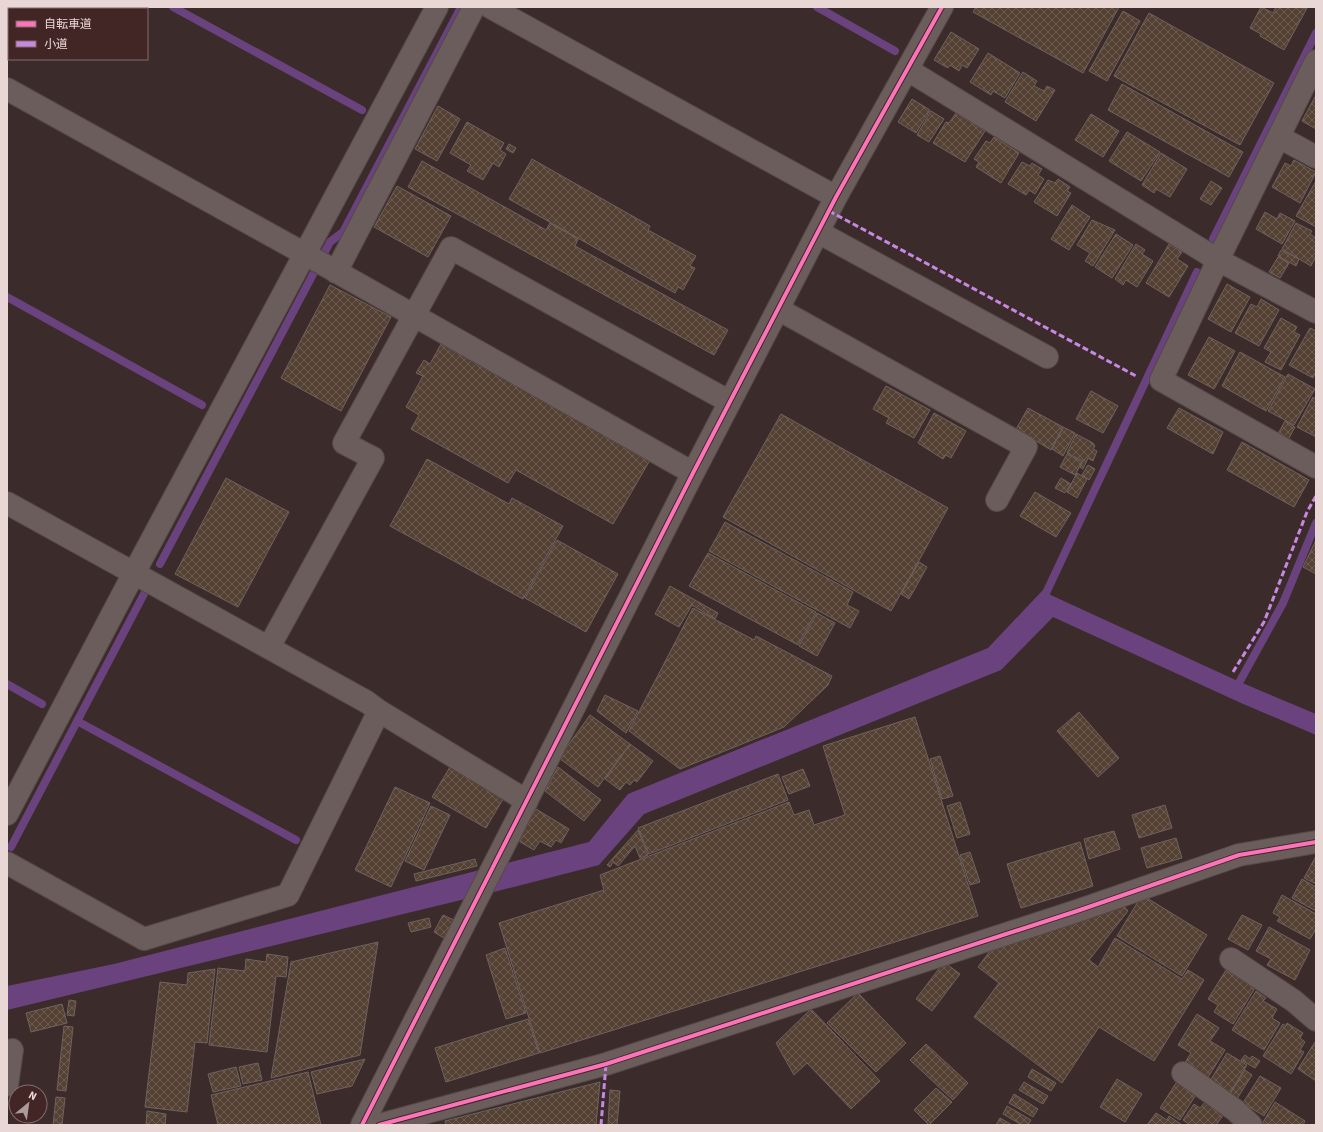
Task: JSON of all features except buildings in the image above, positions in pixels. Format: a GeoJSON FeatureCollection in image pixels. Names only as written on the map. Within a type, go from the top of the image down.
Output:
{"type":"FeatureCollection","features":[{"type":"Feature","properties":{"kind":"street"},"geometry":{"type":"LineString","coordinates":[[319,262],[437,7]]}},
{"type":"Feature","properties":{"kind":"street"},"geometry":{"type":"LineString","coordinates":[[7,814],[134,573],[319,262],[474,7]]}},
{"type":"Feature","properties":{"kind":"street"},"geometry":{"type":"LineString","coordinates":[[490,7],[836,197]]}},
{"type":"Feature","properties":{"kind":"street"},"geometry":{"type":"LineString","coordinates":[[362,1125],[693,473],[836,197],[942,7]]}},
{"type":"Feature","properties":{"kind":"street"},"geometry":{"type":"LineString","coordinates":[[1316,61],[1218,260],[1162,380],[1316,467]]}},
{"type":"Feature","properties":{"kind":"street"},"geometry":{"type":"LineString","coordinates":[[908,70],[1218,260],[1316,312]]}},
{"type":"Feature","properties":{"kind":"street"},"geometry":{"type":"LineString","coordinates":[[7,89],[319,262],[693,473]]}},
{"type":"Feature","properties":{"kind":"street"},"geometry":{"type":"LineString","coordinates":[[1279,137],[1316,157]]}},
{"type":"Feature","properties":{"kind":"street"},"geometry":{"type":"LineString","coordinates":[[818,232],[1047,357]]}},
{"type":"Feature","properties":{"kind":"street"},"geometry":{"type":"LineString","coordinates":[[269,647],[373,458],[344,443],[451,248],[730,402]]}},
{"type":"Feature","properties":{"kind":"street"},"geometry":{"type":"LineString","coordinates":[[778,309],[1026,447],[997,500]]}},
{"type":"Feature","properties":{"kind":"street"},"geometry":{"type":"LineString","coordinates":[[7,503],[367,702],[378,711],[527,801]]}},
{"type":"Feature","properties":{"kind":"street"},"geometry":{"type":"LineString","coordinates":[[7,863],[144,938],[288,895],[378,711]]}},
{"type":"Feature","properties":{"kind":"street"},"geometry":{"type":"LineString","coordinates":[[379,1125],[606,1064],[1077,911],[1239,855],[1316,842]]}},
{"type":"Feature","properties":{"kind":"street"},"geometry":{"type":"LineString","coordinates":[[1231,959],[1294,1001],[1316,1020]]}},
{"type":"Feature","properties":{"kind":"street"},"geometry":{"type":"LineString","coordinates":[[7,1085],[12,1050]]}},
{"type":"Feature","properties":{"kind":"street"},"geometry":{"type":"LineString","coordinates":[[1183,1074],[1235,1110],[1251,1125]]}},
{"type":"Feature","properties":{"kind":"shaded area"},"geometry":{"type":"Polygon","coordinates":[[[1042,591],[1240,682],[1316,714],[1316,735],[1241,703],[1053,617],[1001,670],[644,814],[599,865],[490,893],[7,1010],[7,986],[114,964],[589,842],[628,794],[988,648],[1042,591]]]}},
{"type":"Feature","properties":{"kind":"waterway"},"geometry":{"type":"LineString","coordinates":[[173,7],[362,110]]}},
{"type":"Feature","properties":{"kind":"waterway"},"geometry":{"type":"LineString","coordinates":[[817,7],[895,51]]}},
{"type":"Feature","properties":{"kind":"waterway"},"geometry":{"type":"LineString","coordinates":[[160,564],[330,242],[343,232],[460,9]]}},
{"type":"Feature","properties":{"kind":"waterway"},"geometry":{"type":"LineString","coordinates":[[1213,239],[1316,33]]}},
{"type":"Feature","properties":{"kind":"waterway"},"geometry":{"type":"LineString","coordinates":[[1044,603],[1046,593],[1197,272]]}},
{"type":"Feature","properties":{"kind":"waterway"},"geometry":{"type":"LineString","coordinates":[[7,297],[202,405]]}},
{"type":"Feature","properties":{"kind":"waterway"},"geometry":{"type":"LineString","coordinates":[[1235,690],[1283,603],[1316,523]]}},
{"type":"Feature","properties":{"kind":"waterway"},"geometry":{"type":"LineString","coordinates":[[11,847],[145,592]]}},
{"type":"Feature","properties":{"kind":"waterway"},"geometry":{"type":"LineString","coordinates":[[7,684],[42,704]]}},
{"type":"Feature","properties":{"kind":"waterway"},"geometry":{"type":"LineString","coordinates":[[77,721],[296,840]]}},
{"type":"Feature","properties":{"kind":"marked path"},"geometry":{"type":"LineString","coordinates":[[829,211],[1136,376]]}},
{"type":"Feature","properties":{"kind":"marked path"},"geometry":{"type":"LineString","coordinates":[[1233,672],[1264,622],[1307,512],[1316,496]]}},
{"type":"Feature","properties":{"kind":"marked path"},"geometry":{"type":"LineString","coordinates":[[601,1125],[606,1064]]}},
{"type":"Feature","properties":{"kind":"cycle path"},"geometry":{"type":"LineString","coordinates":[[362,1125],[693,473],[836,197],[942,7]]}},
{"type":"Feature","properties":{"kind":"cycle path"},"geometry":{"type":"LineString","coordinates":[[379,1125],[606,1064],[1077,911],[1239,855],[1316,842]]}}]}
